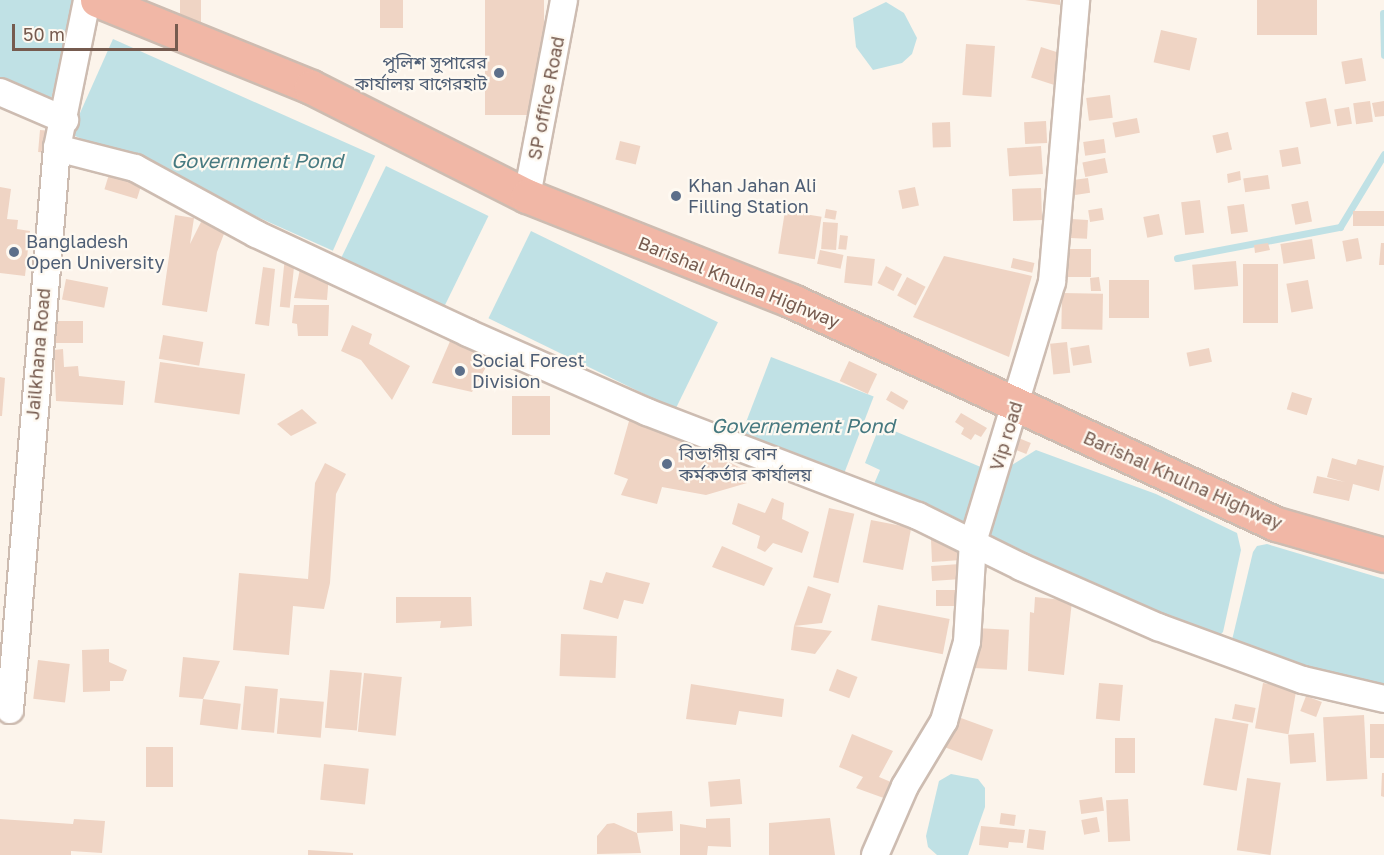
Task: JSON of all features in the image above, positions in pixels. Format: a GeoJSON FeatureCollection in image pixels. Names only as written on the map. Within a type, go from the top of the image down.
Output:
{"type":"FeatureCollection","features":[{"type":"Feature","properties":{"kind":"highway","name":"Barishal Khulna Highway"},"geometry":{"type":"LineString","coordinates":[[105,2],[310,87],[528,196],[792,301],[1015,406],[1276,524],[1384,555]]}},
{"type":"Feature","properties":{"kind":"street","name":"SP office Road"},"geometry":{"type":"LineString","coordinates":[[528,196],[564,0]]}},
{"type":"Feature","properties":{"kind":"street","name":"Vip road"},"geometry":{"type":"LineString","coordinates":[[875,855],[905,786],[944,722],[967,642],[973,542],[1052,282],[1076,0]]}},
{"type":"Feature","properties":{"kind":"street","name":"Jailkhana Road"},"geometry":{"type":"LineString","coordinates":[[10,710],[57,148],[64,120],[105,2]]}},
{"type":"Feature","properties":{"kind":"street"},"geometry":{"type":"LineString","coordinates":[[0,93],[64,120]]}},
{"type":"Feature","properties":{"kind":"street"},"geometry":{"type":"LineString","coordinates":[[57,148],[135,168],[256,234],[468,333],[647,412],[854,490],[973,542],[1021,567],[1230,656],[1303,680],[1384,699]]}},
{"type":"Feature","properties":{"kind":"water"},"geometry":{"type":"Polygon","coordinates":[[[0,0],[75,0],[49,108],[0,88],[0,0]]]}},
{"type":"Feature","properties":{"kind":"water"},"geometry":{"type":"Polygon","coordinates":[[[886,2],[904,13],[917,38],[912,54],[902,63],[873,70],[856,47],[853,18],[886,2]]]}},
{"type":"Feature","properties":{"kind":"water","name":"Government Pond"},"geometry":{"type":"Polygon","coordinates":[[[113,39],[375,156],[333,251],[71,134],[113,39]]]}},
{"type":"Feature","properties":{"kind":"water","name":"Government Pond"},"geometry":{"type":"Polygon","coordinates":[[[386,166],[488,216],[442,311],[340,261],[386,166]]]}},
{"type":"Feature","properties":{"kind":"water"},"geometry":{"type":"Polygon","coordinates":[[[531,231],[718,322],[675,409],[488,318],[531,231]]]}},
{"type":"Feature","properties":{"kind":"water","name":"Governement Pond"},"geometry":{"type":"Polygon","coordinates":[[[771,357],[874,396],[837,493],[734,453],[771,357]]]}},
{"type":"Feature","properties":{"kind":"water"},"geometry":{"type":"Polygon","coordinates":[[[880,425],[988,470],[963,529],[871,491],[880,470],[865,463],[880,425]]]}},
{"type":"Feature","properties":{"kind":"water"},"geometry":{"type":"Polygon","coordinates":[[[1036,450],[1156,494],[1237,533],[1241,550],[1223,632],[1213,642],[992,547],[989,531],[1007,468],[1036,450]]]}},
{"type":"Feature","properties":{"kind":"water"},"geometry":{"type":"Polygon","coordinates":[[[1267,544],[1384,579],[1384,690],[1239,652],[1232,640],[1253,552],[1257,546],[1267,544]]]}},
{"type":"Feature","properties":{"kind":"water"},"geometry":{"type":"Polygon","coordinates":[[[951,774],[978,779],[985,788],[985,807],[968,855],[937,855],[928,847],[926,836],[939,781],[951,774]]]}},
{"type":"Feature","properties":{"kind":"building"},"geometry":{"type":"Polygon","coordinates":[[[180,0],[201,0],[201,23],[180,23],[180,0]]]}},
{"type":"Feature","properties":{"kind":"building"},"geometry":{"type":"Polygon","coordinates":[[[380,0],[403,0],[403,28],[380,28],[380,0]]]}},
{"type":"Feature","properties":{"kind":"building"},"geometry":{"type":"Polygon","coordinates":[[[485,0],[544,0],[544,115],[485,115],[485,0]]]}},
{"type":"Feature","properties":{"kind":"building"},"geometry":{"type":"Polygon","coordinates":[[[1025,0],[1060,0],[1060,5],[1025,0]]]}},
{"type":"Feature","properties":{"kind":"building"},"geometry":{"type":"Polygon","coordinates":[[[1257,0],[1317,0],[1317,35],[1257,35],[1257,0]]]}},
{"type":"Feature","properties":{"kind":"building"},"geometry":{"type":"Polygon","coordinates":[[[1161,30],[1197,38],[1190,70],[1154,62],[1161,30]]]}},
{"type":"Feature","properties":{"kind":"building"},"geometry":{"type":"Polygon","coordinates":[[[966,44],[995,46],[991,97],[962,95],[966,44]]]}},
{"type":"Feature","properties":{"kind":"building"},"geometry":{"type":"Polygon","coordinates":[[[1041,47],[1066,55],[1056,85],[1031,77],[1041,47]]]}},
{"type":"Feature","properties":{"kind":"building"},"geometry":{"type":"Polygon","coordinates":[[[1362,58],[1366,81],[1345,84],[1341,62],[1362,58]]]}},
{"type":"Feature","properties":{"kind":"building"},"geometry":{"type":"Polygon","coordinates":[[[1110,95],[1113,118],[1089,121],[1086,98],[1110,95]]]}},
{"type":"Feature","properties":{"kind":"building"},"geometry":{"type":"Polygon","coordinates":[[[1326,98],[1331,124],[1310,128],[1305,102],[1326,98]]]}},
{"type":"Feature","properties":{"kind":"building"},"geometry":{"type":"Polygon","coordinates":[[[1370,101],[1373,122],[1356,124],[1353,103],[1370,101]]]}},
{"type":"Feature","properties":{"kind":"building"},"geometry":{"type":"Polygon","coordinates":[[[1384,101],[1384,116],[1375,117],[1372,103],[1384,101]]]}},
{"type":"Feature","properties":{"kind":"building"},"geometry":{"type":"Polygon","coordinates":[[[1349,107],[1352,124],[1337,126],[1334,110],[1349,107]]]}},
{"type":"Feature","properties":{"kind":"building"},"geometry":{"type":"Polygon","coordinates":[[[1137,118],[1140,133],[1115,137],[1112,123],[1137,118]]]}},
{"type":"Feature","properties":{"kind":"building"},"geometry":{"type":"Polygon","coordinates":[[[1046,121],[1047,143],[1025,144],[1024,122],[1046,121]]]}},
{"type":"Feature","properties":{"kind":"building"},"geometry":{"type":"Polygon","coordinates":[[[950,122],[951,147],[933,148],[932,123],[950,122]]]}},
{"type":"Feature","properties":{"kind":"building"},"geometry":{"type":"Polygon","coordinates":[[[40,130],[52,131],[50,153],[38,152],[40,130]]]}},
{"type":"Feature","properties":{"kind":"building"},"geometry":{"type":"Polygon","coordinates":[[[1228,132],[1232,150],[1216,153],[1212,136],[1228,132]]]}},
{"type":"Feature","properties":{"kind":"building"},"geometry":{"type":"Polygon","coordinates":[[[1104,139],[1106,153],[1085,156],[1083,142],[1104,139]]]}},
{"type":"Feature","properties":{"kind":"building"},"geometry":{"type":"Polygon","coordinates":[[[620,141],[640,146],[636,165],[615,159],[620,141]]]}},
{"type":"Feature","properties":{"kind":"building"},"geometry":{"type":"Polygon","coordinates":[[[1041,146],[1043,174],[1009,176],[1007,148],[1041,146]]]}},
{"type":"Feature","properties":{"kind":"building"},"geometry":{"type":"Polygon","coordinates":[[[1298,147],[1301,164],[1282,167],[1279,150],[1298,147]]]}},
{"type":"Feature","properties":{"kind":"building"},"geometry":{"type":"Polygon","coordinates":[[[1105,158],[1108,173],[1085,177],[1082,162],[1105,158]]]}},
{"type":"Feature","properties":{"kind":"building"},"geometry":{"type":"Polygon","coordinates":[[[110,171],[143,181],[137,199],[104,189],[110,171]]]}},
{"type":"Feature","properties":{"kind":"building"},"geometry":{"type":"Polygon","coordinates":[[[1240,171],[1241,180],[1228,183],[1227,174],[1240,171]]]}},
{"type":"Feature","properties":{"kind":"building"},"geometry":{"type":"Polygon","coordinates":[[[1268,175],[1270,189],[1245,192],[1243,178],[1268,175]]]}},
{"type":"Feature","properties":{"kind":"building"},"geometry":{"type":"Polygon","coordinates":[[[1088,178],[1090,193],[1075,195],[1073,180],[1088,178]]]}},
{"type":"Feature","properties":{"kind":"building","name":"Bangladesh Open University"},"geometry":{"type":"Polygon","coordinates":[[[0,187],[11,189],[7,219],[18,220],[17,229],[30,231],[25,276],[0,273],[0,187]]]}},
{"type":"Feature","properties":{"kind":"building"},"geometry":{"type":"Polygon","coordinates":[[[915,187],[919,206],[902,209],[898,191],[915,187]]]}},
{"type":"Feature","properties":{"kind":"building"},"geometry":{"type":"Polygon","coordinates":[[[1041,188],[1042,220],[1013,221],[1012,189],[1041,188]]]}},
{"type":"Feature","properties":{"kind":"building"},"geometry":{"type":"Polygon","coordinates":[[[1200,200],[1204,233],[1185,235],[1181,202],[1200,200]]]}},
{"type":"Feature","properties":{"kind":"building"},"geometry":{"type":"Polygon","coordinates":[[[1308,201],[1312,222],[1295,225],[1291,204],[1308,201]]]}},
{"type":"Feature","properties":{"kind":"building"},"geometry":{"type":"Polygon","coordinates":[[[1244,204],[1248,232],[1231,234],[1227,206],[1244,204]]]}},
{"type":"Feature","properties":{"kind":"building"},"geometry":{"type":"Polygon","coordinates":[[[1102,208],[1104,220],[1090,222],[1088,210],[1102,208]]]}},
{"type":"Feature","properties":{"kind":"building"},"geometry":{"type":"Polygon","coordinates":[[[826,209],[837,211],[835,220],[824,218],[826,209]]]}},
{"type":"Feature","properties":{"kind":"building"},"geometry":{"type":"Polygon","coordinates":[[[785,211],[822,217],[815,259],[778,253],[785,211]]]}},
{"type":"Feature","properties":{"kind":"building"},"geometry":{"type":"Polygon","coordinates":[[[1353,211],[1384,211],[1384,226],[1353,226],[1353,211]]]}},
{"type":"Feature","properties":{"kind":"building"},"geometry":{"type":"Polygon","coordinates":[[[1159,214],[1163,235],[1147,238],[1143,217],[1159,214]]]}},
{"type":"Feature","properties":{"kind":"building"},"geometry":{"type":"Polygon","coordinates":[[[175,215],[194,218],[190,244],[201,222],[227,226],[217,252],[207,312],[162,305],[175,215]]]}},
{"type":"Feature","properties":{"kind":"building"},"geometry":{"type":"Polygon","coordinates":[[[1071,219],[1088,220],[1087,239],[1070,238],[1071,219]]]}},
{"type":"Feature","properties":{"kind":"building"},"geometry":{"type":"Polygon","coordinates":[[[823,222],[838,223],[836,250],[821,249],[823,222]]]}},
{"type":"Feature","properties":{"kind":"building"},"geometry":{"type":"Polygon","coordinates":[[[840,235],[848,236],[846,250],[838,249],[840,235]]]}},
{"type":"Feature","properties":{"kind":"building"},"geometry":{"type":"Polygon","coordinates":[[[1358,238],[1362,259],[1346,262],[1342,241],[1358,238]]]}},
{"type":"Feature","properties":{"kind":"building"},"geometry":{"type":"Polygon","coordinates":[[[1312,239],[1315,259],[1284,264],[1280,244],[1312,239]]]}},
{"type":"Feature","properties":{"kind":"building"},"geometry":{"type":"Polygon","coordinates":[[[1268,243],[1270,250],[1255,253],[1254,245],[1268,243]]]}},
{"type":"Feature","properties":{"kind":"building"},"geometry":{"type":"Polygon","coordinates":[[[1381,243],[1384,243],[1384,265],[1379,265],[1381,243]]]}},
{"type":"Feature","properties":{"kind":"building"},"geometry":{"type":"Polygon","coordinates":[[[1068,249],[1091,249],[1091,277],[1068,277],[1068,249]]]}},
{"type":"Feature","properties":{"kind":"building"},"geometry":{"type":"Polygon","coordinates":[[[820,250],[843,255],[841,269],[817,264],[820,250]]]}},
{"type":"Feature","properties":{"kind":"building"},"geometry":{"type":"Polygon","coordinates":[[[847,256],[875,259],[872,286],[844,283],[847,256]]]}},
{"type":"Feature","properties":{"kind":"building"},"geometry":{"type":"Polygon","coordinates":[[[944,256],[1032,276],[1009,357],[913,317],[944,256]]]}},
{"type":"Feature","properties":{"kind":"building"},"geometry":{"type":"Polygon","coordinates":[[[285,257],[295,258],[290,308],[280,307],[285,257]]]}},
{"type":"Feature","properties":{"kind":"building"},"geometry":{"type":"Polygon","coordinates":[[[1013,258],[1034,263],[1032,273],[1011,268],[1013,258]]]}},
{"type":"Feature","properties":{"kind":"building"},"geometry":{"type":"Polygon","coordinates":[[[1236,261],[1238,286],[1194,290],[1192,265],[1236,261]]]}},
{"type":"Feature","properties":{"kind":"building"},"geometry":{"type":"Polygon","coordinates":[[[1243,264],[1278,264],[1278,323],[1243,323],[1243,264]]]}},
{"type":"Feature","properties":{"kind":"building"},"geometry":{"type":"Polygon","coordinates":[[[886,266],[902,274],[893,291],[877,283],[886,266]]]}},
{"type":"Feature","properties":{"kind":"building"},"geometry":{"type":"Polygon","coordinates":[[[263,267],[275,269],[269,326],[255,324],[263,267]]]}},
{"type":"Feature","properties":{"kind":"building"},"geometry":{"type":"Polygon","coordinates":[[[300,269],[329,274],[327,300],[294,298],[300,269]]]}},
{"type":"Feature","properties":{"kind":"building"},"geometry":{"type":"Polygon","coordinates":[[[907,277],[926,287],[916,305],[897,296],[907,277]]]}},
{"type":"Feature","properties":{"kind":"building"},"geometry":{"type":"Polygon","coordinates":[[[1099,277],[1101,291],[1091,291],[1090,278],[1099,277]]]}},
{"type":"Feature","properties":{"kind":"building"},"geometry":{"type":"Polygon","coordinates":[[[66,279],[108,287],[104,308],[62,300],[66,279]]]}},
{"type":"Feature","properties":{"kind":"building"},"geometry":{"type":"Polygon","coordinates":[[[1109,280],[1149,280],[1149,318],[1109,318],[1109,280]]]}},
{"type":"Feature","properties":{"kind":"building"},"geometry":{"type":"Polygon","coordinates":[[[1308,280],[1313,309],[1291,312],[1286,284],[1308,280]]]}},
{"type":"Feature","properties":{"kind":"building"},"geometry":{"type":"Polygon","coordinates":[[[1062,293],[1103,294],[1102,330],[1061,329],[1062,293]]]}},
{"type":"Feature","properties":{"kind":"building"},"geometry":{"type":"Polygon","coordinates":[[[294,305],[329,305],[328,336],[298,336],[297,324],[292,323],[294,305]]]}},
{"type":"Feature","properties":{"kind":"building"},"geometry":{"type":"Polygon","coordinates":[[[56,321],[83,321],[83,343],[56,343],[56,321]]]}},
{"type":"Feature","properties":{"kind":"building"},"geometry":{"type":"Polygon","coordinates":[[[352,325],[372,334],[369,344],[410,366],[392,400],[361,360],[341,351],[352,325]]]}},
{"type":"Feature","properties":{"kind":"building"},"geometry":{"type":"Polygon","coordinates":[[[163,335],[203,342],[199,366],[159,359],[163,335]]]}},
{"type":"Feature","properties":{"kind":"building","name":"Social Forest Division"},"geometry":{"type":"Polygon","coordinates":[[[451,339],[490,360],[472,392],[432,383],[451,339]]]}},
{"type":"Feature","properties":{"kind":"building"},"geometry":{"type":"Polygon","coordinates":[[[1067,342],[1070,373],[1053,375],[1050,344],[1067,342]]]}},
{"type":"Feature","properties":{"kind":"building"},"geometry":{"type":"Polygon","coordinates":[[[1089,345],[1092,363],[1073,366],[1070,348],[1089,345]]]}},
{"type":"Feature","properties":{"kind":"building"},"geometry":{"type":"Polygon","coordinates":[[[1209,348],[1212,362],[1189,366],[1187,353],[1209,348]]]}},
{"type":"Feature","properties":{"kind":"building"},"geometry":{"type":"Polygon","coordinates":[[[63,349],[64,367],[78,366],[79,376],[125,381],[123,405],[56,401],[54,350],[63,349]]]}},
{"type":"Feature","properties":{"kind":"building"},"geometry":{"type":"Polygon","coordinates":[[[849,361],[877,374],[868,394],[840,381],[849,361]]]}},
{"type":"Feature","properties":{"kind":"building"},"geometry":{"type":"Polygon","coordinates":[[[160,362],[245,374],[239,415],[154,403],[160,362]]]}},
{"type":"Feature","properties":{"kind":"building"},"geometry":{"type":"Polygon","coordinates":[[[0,377],[5,378],[2,416],[0,416],[0,377]]]}},
{"type":"Feature","properties":{"kind":"building"},"geometry":{"type":"Polygon","coordinates":[[[891,391],[908,401],[903,410],[886,400],[891,391]]]}},
{"type":"Feature","properties":{"kind":"building"},"geometry":{"type":"Polygon","coordinates":[[[1292,392],[1312,398],[1307,415],[1287,409],[1292,392]]]}},
{"type":"Feature","properties":{"kind":"building"},"geometry":{"type":"Polygon","coordinates":[[[512,396],[550,396],[550,435],[512,435],[512,396]]]}},
{"type":"Feature","properties":{"kind":"building"},"geometry":{"type":"Polygon","coordinates":[[[302,409],[317,423],[291,436],[277,424],[302,409]]]}},
{"type":"Feature","properties":{"kind":"building"},"geometry":{"type":"Polygon","coordinates":[[[961,413],[987,428],[981,437],[975,434],[971,440],[961,434],[964,428],[955,422],[961,413]]]}},
{"type":"Feature","properties":{"kind":"building"},"geometry":{"type":"Polygon","coordinates":[[[631,414],[747,471],[747,483],[706,495],[662,487],[657,504],[621,495],[628,479],[614,474],[631,414]]]}},
{"type":"Feature","properties":{"kind":"building"},"geometry":{"type":"Polygon","coordinates":[[[1016,437],[1031,443],[1026,454],[1012,448],[1016,437]]]}},
{"type":"Feature","properties":{"kind":"building"},"geometry":{"type":"Polygon","coordinates":[[[1332,458],[1356,465],[1358,459],[1384,466],[1379,491],[1353,484],[1349,501],[1313,493],[1317,476],[1345,482],[1327,477],[1332,458]]]}},
{"type":"Feature","properties":{"kind":"building"},"geometry":{"type":"Polygon","coordinates":[[[325,463],[346,474],[336,494],[330,583],[324,609],[293,606],[289,655],[233,650],[239,573],[308,579],[315,483],[325,463]]]}},
{"type":"Feature","properties":{"kind":"building"},"geometry":{"type":"Polygon","coordinates":[[[772,498],[784,503],[782,519],[809,532],[802,553],[773,543],[765,552],[757,548],[760,536],[732,524],[738,503],[765,513],[772,498]]]}},
{"type":"Feature","properties":{"kind":"building"},"geometry":{"type":"Polygon","coordinates":[[[829,508],[854,514],[838,583],[813,577],[829,508]]]}},
{"type":"Feature","properties":{"kind":"building"},"geometry":{"type":"Polygon","coordinates":[[[871,520],[911,528],[903,570],[863,562],[871,520]]]}},
{"type":"Feature","properties":{"kind":"building"},"geometry":{"type":"Polygon","coordinates":[[[948,539],[948,548],[961,547],[961,560],[932,562],[931,540],[948,539]]]}},
{"type":"Feature","properties":{"kind":"building"},"geometry":{"type":"Polygon","coordinates":[[[722,546],[773,568],[764,586],[712,567],[722,546]]]}},
{"type":"Feature","properties":{"kind":"building"},"geometry":{"type":"Polygon","coordinates":[[[960,564],[961,579],[932,581],[931,566],[960,564]]]}},
{"type":"Feature","properties":{"kind":"building"},"geometry":{"type":"Polygon","coordinates":[[[606,572],[650,583],[643,604],[624,600],[618,619],[583,609],[590,580],[602,583],[606,572]]]}},
{"type":"Feature","properties":{"kind":"building"},"geometry":{"type":"Polygon","coordinates":[[[808,586],[831,594],[822,623],[794,626],[808,586]]]}},
{"type":"Feature","properties":{"kind":"building"},"geometry":{"type":"Polygon","coordinates":[[[936,590],[958,590],[958,606],[936,606],[936,590]]]}},
{"type":"Feature","properties":{"kind":"building"},"geometry":{"type":"Polygon","coordinates":[[[396,597],[471,597],[472,626],[440,628],[441,621],[396,623],[396,597]]]}},
{"type":"Feature","properties":{"kind":"building"},"geometry":{"type":"Polygon","coordinates":[[[1035,597],[1072,601],[1064,675],[1028,671],[1030,612],[1034,613],[1035,597]]]}},
{"type":"Feature","properties":{"kind":"building"},"geometry":{"type":"Polygon","coordinates":[[[878,605],[950,619],[943,654],[871,640],[878,605]]]}},
{"type":"Feature","properties":{"kind":"building"},"geometry":{"type":"Polygon","coordinates":[[[794,626],[832,631],[815,654],[791,650],[794,626]]]}},
{"type":"Feature","properties":{"kind":"building"},"geometry":{"type":"Polygon","coordinates":[[[976,628],[1009,630],[1007,670],[974,668],[976,628]]]}},
{"type":"Feature","properties":{"kind":"building"},"geometry":{"type":"Polygon","coordinates":[[[561,634],[617,636],[616,678],[560,676],[561,634]]]}},
{"type":"Feature","properties":{"kind":"building"},"geometry":{"type":"Polygon","coordinates":[[[109,649],[109,662],[127,670],[123,681],[110,681],[110,691],[83,692],[82,650],[109,649]]]}},
{"type":"Feature","properties":{"kind":"building"},"geometry":{"type":"Polygon","coordinates":[[[183,657],[220,661],[203,699],[179,697],[183,657]]]}},
{"type":"Feature","properties":{"kind":"building"},"geometry":{"type":"Polygon","coordinates":[[[38,660],[70,664],[65,703],[33,699],[38,660]]]}},
{"type":"Feature","properties":{"kind":"building"},"geometry":{"type":"Polygon","coordinates":[[[837,669],[858,677],[849,698],[829,690],[837,669]]]}},
{"type":"Feature","properties":{"kind":"building"},"geometry":{"type":"Polygon","coordinates":[[[330,670],[362,673],[357,731],[325,728],[330,670]]]}},
{"type":"Feature","properties":{"kind":"building"},"geometry":{"type":"Polygon","coordinates":[[[364,673],[402,677],[396,736],[358,732],[364,673]]]}},
{"type":"Feature","properties":{"kind":"building"},"geometry":{"type":"Polygon","coordinates":[[[1099,683],[1123,685],[1120,721],[1096,719],[1099,683]]]}},
{"type":"Feature","properties":{"kind":"building"},"geometry":{"type":"Polygon","coordinates":[[[1263,683],[1296,689],[1288,734],[1255,728],[1263,683]]]}},
{"type":"Feature","properties":{"kind":"building"},"geometry":{"type":"Polygon","coordinates":[[[691,684],[784,699],[782,717],[739,711],[736,725],[686,719],[691,684]]]}},
{"type":"Feature","properties":{"kind":"building"},"geometry":{"type":"Polygon","coordinates":[[[245,686],[278,689],[274,733],[241,730],[245,686]]]}},
{"type":"Feature","properties":{"kind":"building"},"geometry":{"type":"Polygon","coordinates":[[[1306,696],[1322,702],[1316,717],[1300,711],[1306,696]]]}},
{"type":"Feature","properties":{"kind":"building"},"geometry":{"type":"Polygon","coordinates":[[[280,698],[324,702],[321,738],[277,734],[280,698]]]}},
{"type":"Feature","properties":{"kind":"building"},"geometry":{"type":"Polygon","coordinates":[[[203,699],[241,704],[238,729],[200,725],[203,699]]]}},
{"type":"Feature","properties":{"kind":"building"},"geometry":{"type":"Polygon","coordinates":[[[1235,704],[1256,708],[1253,723],[1232,719],[1235,704]]]}},
{"type":"Feature","properties":{"kind":"building"},"geometry":{"type":"Polygon","coordinates":[[[950,714],[993,730],[982,761],[939,745],[950,714]]]}},
{"type":"Feature","properties":{"kind":"building"},"geometry":{"type":"Polygon","coordinates":[[[1364,715],[1367,779],[1326,781],[1323,717],[1364,715]]]}},
{"type":"Feature","properties":{"kind":"building"},"geometry":{"type":"Polygon","coordinates":[[[1215,718],[1248,724],[1237,791],[1203,785],[1215,718]]]}},
{"type":"Feature","properties":{"kind":"building"},"geometry":{"type":"Polygon","coordinates":[[[1370,724],[1384,724],[1384,758],[1370,758],[1370,724]]]}},
{"type":"Feature","properties":{"kind":"building"},"geometry":{"type":"Polygon","coordinates":[[[1314,733],[1316,762],[1290,764],[1288,735],[1314,733]]]}},
{"type":"Feature","properties":{"kind":"building"},"geometry":{"type":"Polygon","coordinates":[[[852,734],[893,751],[879,777],[898,785],[892,801],[856,788],[863,777],[839,767],[852,734]]]}},
{"type":"Feature","properties":{"kind":"building"},"geometry":{"type":"Polygon","coordinates":[[[1115,738],[1135,738],[1135,773],[1115,773],[1115,738]]]}},
{"type":"Feature","properties":{"kind":"building"},"geometry":{"type":"Polygon","coordinates":[[[146,747],[173,747],[173,787],[146,787],[146,747]]]}},
{"type":"Feature","properties":{"kind":"building"},"geometry":{"type":"Polygon","coordinates":[[[324,764],[369,769],[365,805],[320,800],[324,764]]]}},
{"type":"Feature","properties":{"kind":"building"},"geometry":{"type":"Polygon","coordinates":[[[1382,773],[1384,773],[1384,797],[1381,796],[1382,773]]]}},
{"type":"Feature","properties":{"kind":"building"},"geometry":{"type":"Polygon","coordinates":[[[1247,778],[1281,783],[1271,855],[1237,850],[1247,778]]]}},
{"type":"Feature","properties":{"kind":"building"},"geometry":{"type":"Polygon","coordinates":[[[740,779],[742,804],[710,807],[708,782],[740,779]]]}},
{"type":"Feature","properties":{"kind":"building"},"geometry":{"type":"Polygon","coordinates":[[[1102,797],[1104,811],[1081,814],[1079,800],[1102,797]]]}},
{"type":"Feature","properties":{"kind":"building"},"geometry":{"type":"Polygon","coordinates":[[[1128,799],[1130,841],[1108,842],[1106,800],[1128,799]]]}},
{"type":"Feature","properties":{"kind":"building"},"geometry":{"type":"Polygon","coordinates":[[[672,811],[673,831],[637,833],[637,813],[672,811]]]}},
{"type":"Feature","properties":{"kind":"building"},"geometry":{"type":"Polygon","coordinates":[[[1001,813],[1016,815],[1014,826],[999,824],[1001,813]]]}},
{"type":"Feature","properties":{"kind":"building"},"geometry":{"type":"Polygon","coordinates":[[[1097,817],[1100,832],[1084,835],[1081,820],[1097,817]]]}},
{"type":"Feature","properties":{"kind":"building"},"geometry":{"type":"Polygon","coordinates":[[[730,818],[731,847],[708,846],[707,855],[680,855],[680,824],[706,828],[706,819],[730,818]]]}},
{"type":"Feature","properties":{"kind":"building"},"geometry":{"type":"Polygon","coordinates":[[[830,818],[835,855],[769,855],[769,823],[830,818]]]}},
{"type":"Feature","properties":{"kind":"building"},"geometry":{"type":"Polygon","coordinates":[[[0,819],[73,824],[74,819],[105,821],[102,853],[71,851],[71,855],[0,855],[0,819]]]}},
{"type":"Feature","properties":{"kind":"building"},"geometry":{"type":"Polygon","coordinates":[[[614,823],[637,833],[641,853],[597,854],[597,836],[607,824],[614,823]]]}},
{"type":"Feature","properties":{"kind":"building"},"geometry":{"type":"Polygon","coordinates":[[[981,826],[1025,830],[1023,843],[1009,842],[1008,848],[979,845],[981,826]]]}},
{"type":"Feature","properties":{"kind":"building"},"geometry":{"type":"Polygon","coordinates":[[[1029,829],[1046,831],[1044,850],[1027,848],[1029,829]]]}},
{"type":"Feature","properties":{"kind":"building"},"geometry":{"type":"Polygon","coordinates":[[[308,850],[353,853],[353,855],[308,855],[308,850]]]}},
{"type":"Feature","properties":{"kind":"waterway"},"geometry":{"type":"LineString","coordinates":[[1383,13],[1384,55]]}},
{"type":"Feature","properties":{"kind":"waterway"},"geometry":{"type":"LineString","coordinates":[[1177,258],[1340,227],[1384,154]]}},
{"type":"Feature","properties":{"kind":"place","name":"পুলিশ সুপারের কার্যালয় বাগেরহাট"},"geometry":{"type":"Point","coordinates":[499,73]}},
{"type":"Feature","properties":{"kind":"place","name":"Khan Jahan Ali Filling Station"},"geometry":{"type":"Point","coordinates":[676,196]}},
{"type":"Feature","properties":{"kind":"place","name":"Bangladesh Open University"},"geometry":{"type":"Point","coordinates":[14,252]}},
{"type":"Feature","properties":{"kind":"place","name":"Social Forest Division"},"geometry":{"type":"Point","coordinates":[460,371]}},
{"type":"Feature","properties":{"kind":"place","name":"বিভাগীয় বোন কর্মকর্তার কার্যালয়"},"geometry":{"type":"Point","coordinates":[667,464]}}]}
